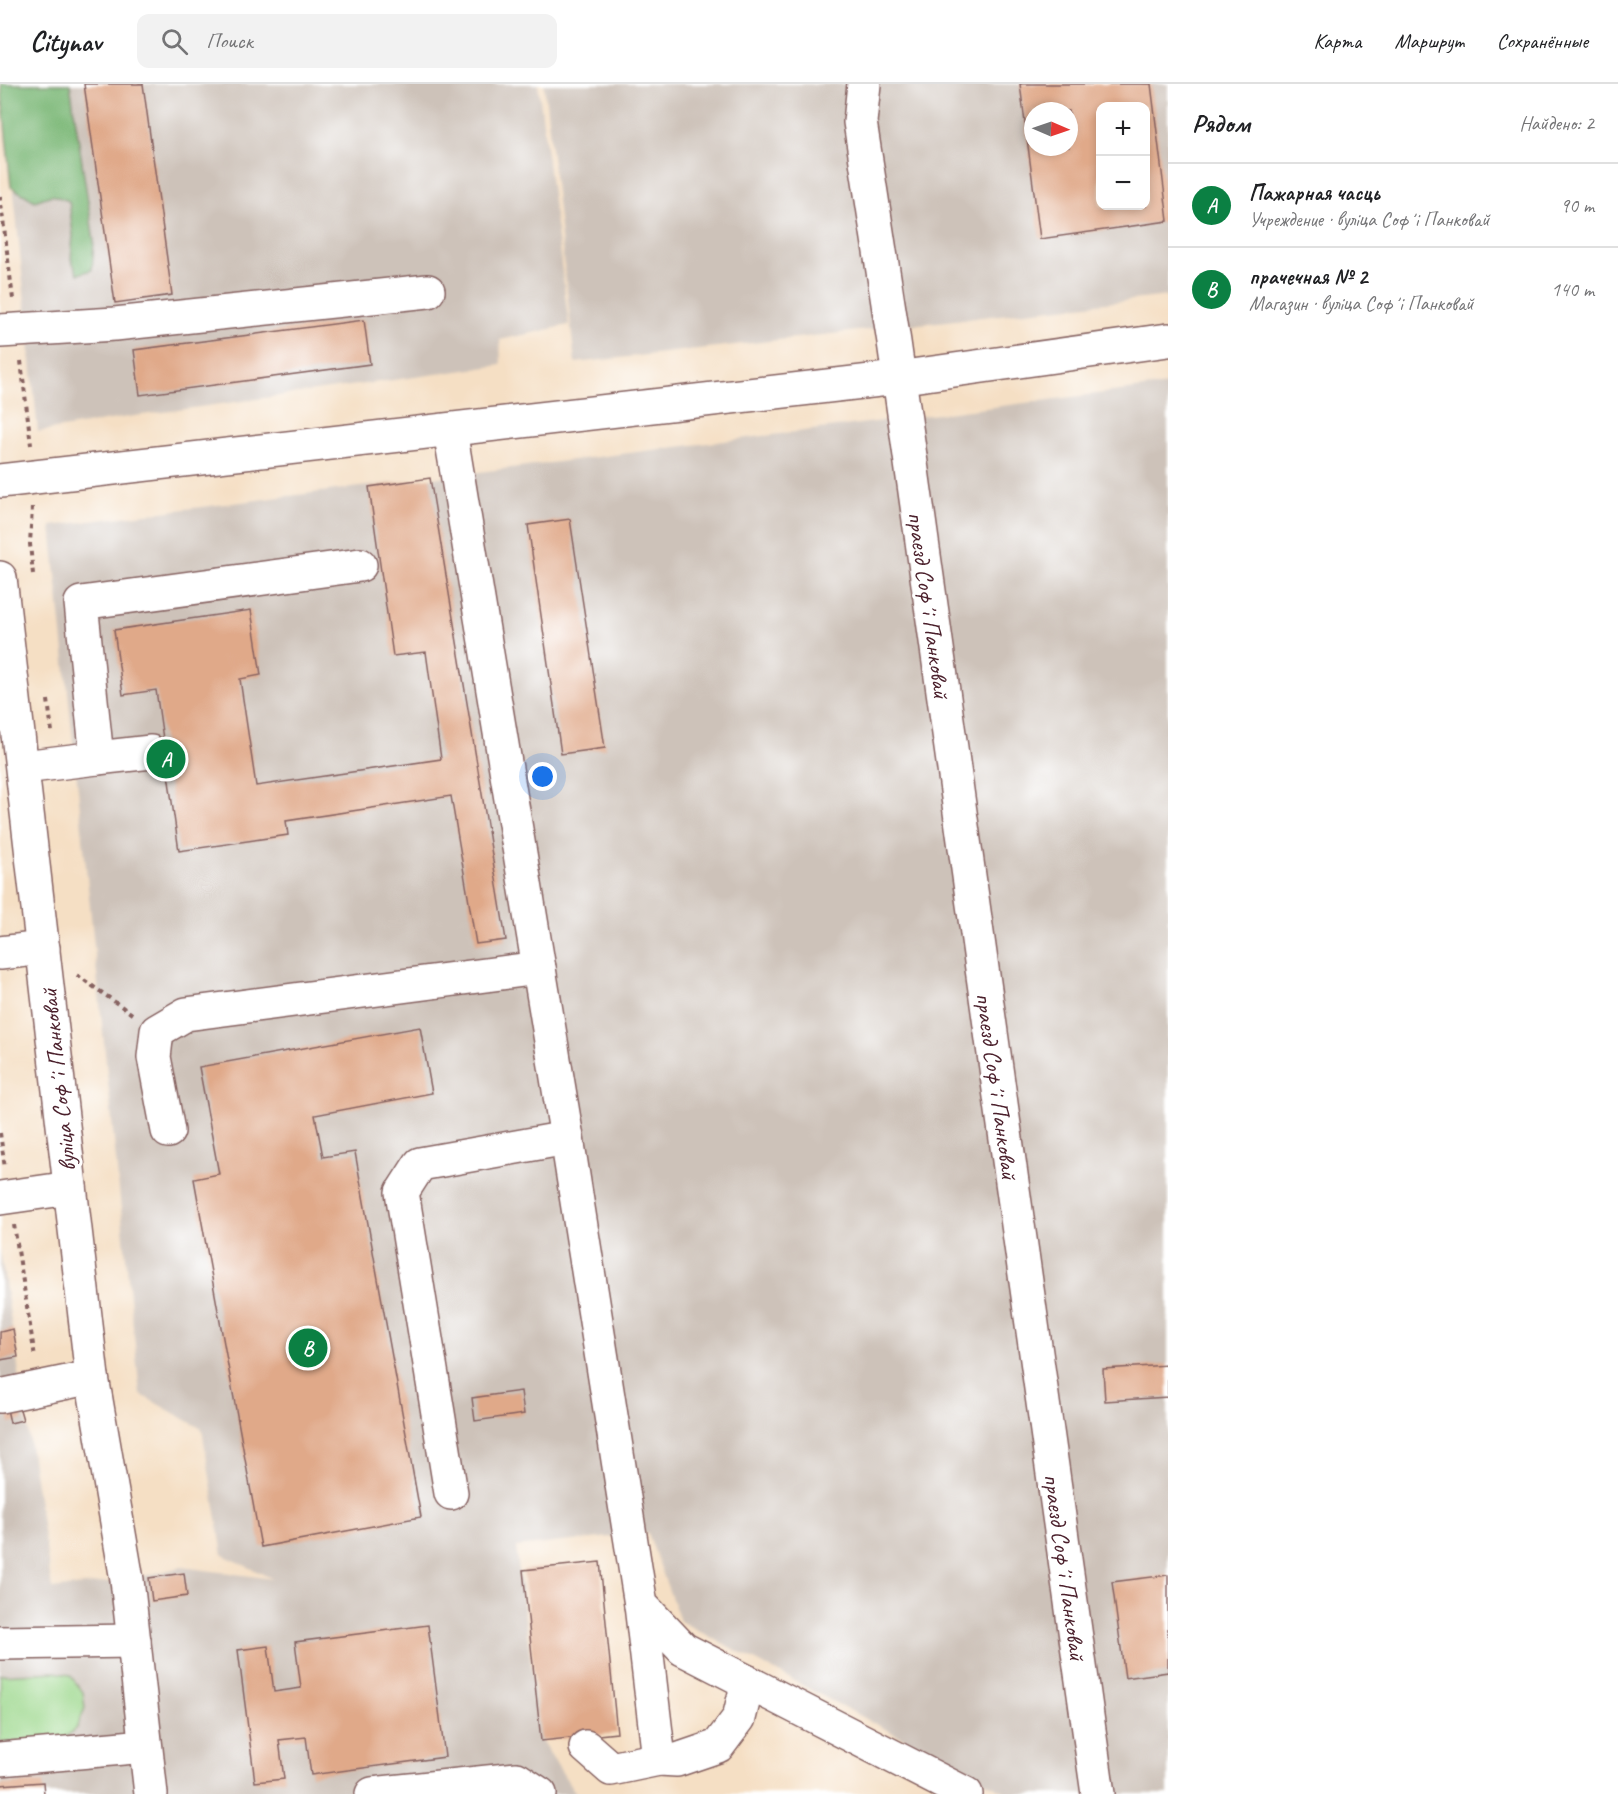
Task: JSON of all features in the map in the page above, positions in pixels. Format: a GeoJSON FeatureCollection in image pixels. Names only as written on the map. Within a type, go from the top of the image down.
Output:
{"type":"FeatureCollection","features":[{"type":"Feature","properties":{"kind":"street","name":"праезд Софʼі Панковай"},"geometry":{"type":"LineString","coordinates":[[864,84],[860,122],[894,342],[897,378],[1098,1794]]}},
{"type":"Feature","properties":{"kind":"street"},"geometry":{"type":"LineString","coordinates":[[9,330],[115,324],[428,291]]}},
{"type":"Feature","properties":{"kind":"street"},"geometry":{"type":"LineString","coordinates":[[0,481],[897,378],[1168,340]]}},
{"type":"Feature","properties":{"kind":"street"},"geometry":{"type":"LineString","coordinates":[[450,430],[567,1138],[641,1605],[659,1759]]}},
{"type":"Feature","properties":{"kind":"street"},"geometry":{"type":"LineString","coordinates":[[97,758],[81,603],[360,565]]}},
{"type":"Feature","properties":{"kind":"street","name":"вуліца Софʼі Панковай"},"geometry":{"type":"LineString","coordinates":[[0,578],[92,1377],[127,1580],[151,1794]]}},
{"type":"Feature","properties":{"kind":"street"},"geometry":{"type":"LineString","coordinates":[[23,767],[151,752]]}},
{"type":"Feature","properties":{"kind":"street"},"geometry":{"type":"LineString","coordinates":[[0,953],[43,948]]}},
{"type":"Feature","properties":{"kind":"street"},"geometry":{"type":"LineString","coordinates":[[168,1131],[154,1058],[157,1031],[186,1014],[539,968]]}},
{"type":"Feature","properties":{"kind":"street"},"geometry":{"type":"LineString","coordinates":[[451,1492],[402,1192],[420,1164],[567,1138]]}},
{"type":"Feature","properties":{"kind":"street"},"geometry":{"type":"LineString","coordinates":[[4,1198],[70,1188]]}},
{"type":"Feature","properties":{"kind":"street"},"geometry":{"type":"LineString","coordinates":[[0,1396],[92,1377]]}},
{"type":"Feature","properties":{"kind":"street"},"geometry":{"type":"LineString","coordinates":[[641,1605],[683,1649],[966,1794]]}},
{"type":"Feature","properties":{"kind":"street"},"geometry":{"type":"LineString","coordinates":[[0,1643],[134,1641]]}},
{"type":"Feature","properties":{"kind":"street"},"geometry":{"type":"LineString","coordinates":[[586,1747],[611,1769],[659,1759],[677,1760],[718,1746],[739,1718],[748,1682]]}},
{"type":"Feature","properties":{"kind":"street"},"geometry":{"type":"LineString","coordinates":[[0,1759],[145,1746]]}},
{"type":"Feature","properties":{"kind":"street"},"geometry":{"type":"LineString","coordinates":[[372,1794],[517,1779],[540,1794]]}},
{"type":"Feature","properties":{"kind":"path"},"geometry":{"type":"LineString","coordinates":[[0,196],[9,330],[34,477],[30,544],[34,579]]}},
{"type":"Feature","properties":{"kind":"path"},"geometry":{"type":"LineString","coordinates":[[48,694],[56,763]]}},
{"type":"Feature","properties":{"kind":"path"},"geometry":{"type":"LineString","coordinates":[[76,965],[77,976],[157,1031]]}},
{"type":"Feature","properties":{"kind":"path"},"geometry":{"type":"LineString","coordinates":[[0,1133],[4,1198],[40,1388]]}},
{"type":"Feature","properties":{"kind":"shaded area"},"geometry":{"type":"Polygon","coordinates":[[[3,84],[538,84],[569,325],[500,340],[501,365],[128,417],[38,432],[3,84]]]}},
{"type":"Feature","properties":{"kind":"shaded area"},"geometry":{"type":"Polygon","coordinates":[[[544,84],[1168,84],[1168,296],[575,363],[544,84]]]}},
{"type":"Feature","properties":{"kind":"shaded area"},"geometry":{"type":"Polygon","coordinates":[[[1168,385],[1168,1794],[1009,1794],[680,1621],[648,1533],[516,1547],[541,1740],[576,1794],[0,1794],[0,1249],[52,1589],[127,1580],[182,1567],[273,1579],[223,1555],[202,1429],[140,1394],[51,526],[1168,385]]]}},
{"type":"Feature","properties":{"kind":"green space"},"geometry":{"type":"Polygon","coordinates":[[[1,84],[70,84],[94,241],[92,270],[78,274],[71,259],[73,235],[69,201],[52,195],[35,201],[11,187],[1,84]]]}},
{"type":"Feature","properties":{"kind":"green space"},"geometry":{"type":"Polygon","coordinates":[[[55,1672],[70,1675],[83,1692],[85,1708],[77,1728],[63,1739],[0,1743],[0,1675],[55,1672]]]}},
{"type":"Feature","properties":{"kind":"building"},"geometry":{"type":"Polygon","coordinates":[[[84,84],[143,84],[172,295],[115,303],[84,84]]]}},
{"type":"Feature","properties":{"kind":"building"},"geometry":{"type":"Polygon","coordinates":[[[1020,84],[1151,84],[1168,221],[1040,239],[1029,156],[1078,156],[1078,102],[1024,102],[1024,115],[1020,84]]]}},
{"type":"Feature","properties":{"kind":"building"},"geometry":{"type":"Polygon","coordinates":[[[364,320],[370,364],[140,395],[134,350],[364,320]]]}},
{"type":"Feature","properties":{"kind":"building"},"geometry":{"type":"Polygon","coordinates":[[[430,478],[506,940],[476,944],[451,796],[286,821],[288,835],[179,851],[156,690],[123,695],[114,630],[251,610],[261,675],[240,679],[256,786],[441,759],[426,652],[393,656],[369,487],[430,478]]]}},
{"type":"Feature","properties":{"kind":"building"},"geometry":{"type":"Polygon","coordinates":[[[570,519],[605,748],[561,754],[528,525],[570,519]]]}},
{"type":"Feature","properties":{"kind":"building"},"geometry":{"type":"Polygon","coordinates":[[[420,1027],[432,1093],[315,1115],[323,1157],[355,1152],[421,1517],[261,1547],[194,1179],[219,1174],[199,1067],[420,1027]]]}},
{"type":"Feature","properties":{"kind":"building"},"geometry":{"type":"Polygon","coordinates":[[[13,1329],[18,1357],[0,1360],[0,1332],[13,1329]]]}},
{"type":"Feature","properties":{"kind":"building"},"geometry":{"type":"Polygon","coordinates":[[[1168,1365],[1168,1397],[1105,1401],[1103,1369],[1168,1365]]]}},
{"type":"Feature","properties":{"kind":"building"},"geometry":{"type":"Polygon","coordinates":[[[521,1391],[524,1414],[475,1421],[472,1398],[521,1391]]]}},
{"type":"Feature","properties":{"kind":"building"},"geometry":{"type":"Polygon","coordinates":[[[19,1406],[23,1420],[10,1423],[7,1409],[19,1406]]]}},
{"type":"Feature","properties":{"kind":"building"},"geometry":{"type":"Polygon","coordinates":[[[600,1562],[617,1733],[541,1741],[523,1570],[600,1562]]]}},
{"type":"Feature","properties":{"kind":"building"},"geometry":{"type":"Polygon","coordinates":[[[184,1573],[187,1596],[152,1601],[149,1578],[184,1573]]]}},
{"type":"Feature","properties":{"kind":"building"},"geometry":{"type":"Polygon","coordinates":[[[1168,1575],[1168,1672],[1125,1678],[1112,1582],[1168,1575]]]}},
{"type":"Feature","properties":{"kind":"building"},"geometry":{"type":"Polygon","coordinates":[[[428,1625],[445,1757],[311,1775],[306,1737],[279,1740],[284,1779],[255,1782],[238,1650],[268,1646],[274,1692],[301,1688],[295,1642],[428,1625]]]}},
{"type":"Feature","properties":{"kind":"building"},"geometry":{"type":"Polygon","coordinates":[[[43,1782],[44,1794],[0,1794],[0,1785],[43,1782]]]}},
{"type":"Feature","properties":{"kind":"place","name":"Пажарная часць"},"geometry":{"type":"Point","coordinates":[166,759]}},
{"type":"Feature","properties":{"kind":"place","name":"прачечная № 2"},"geometry":{"type":"Point","coordinates":[308,1348]}}]}
